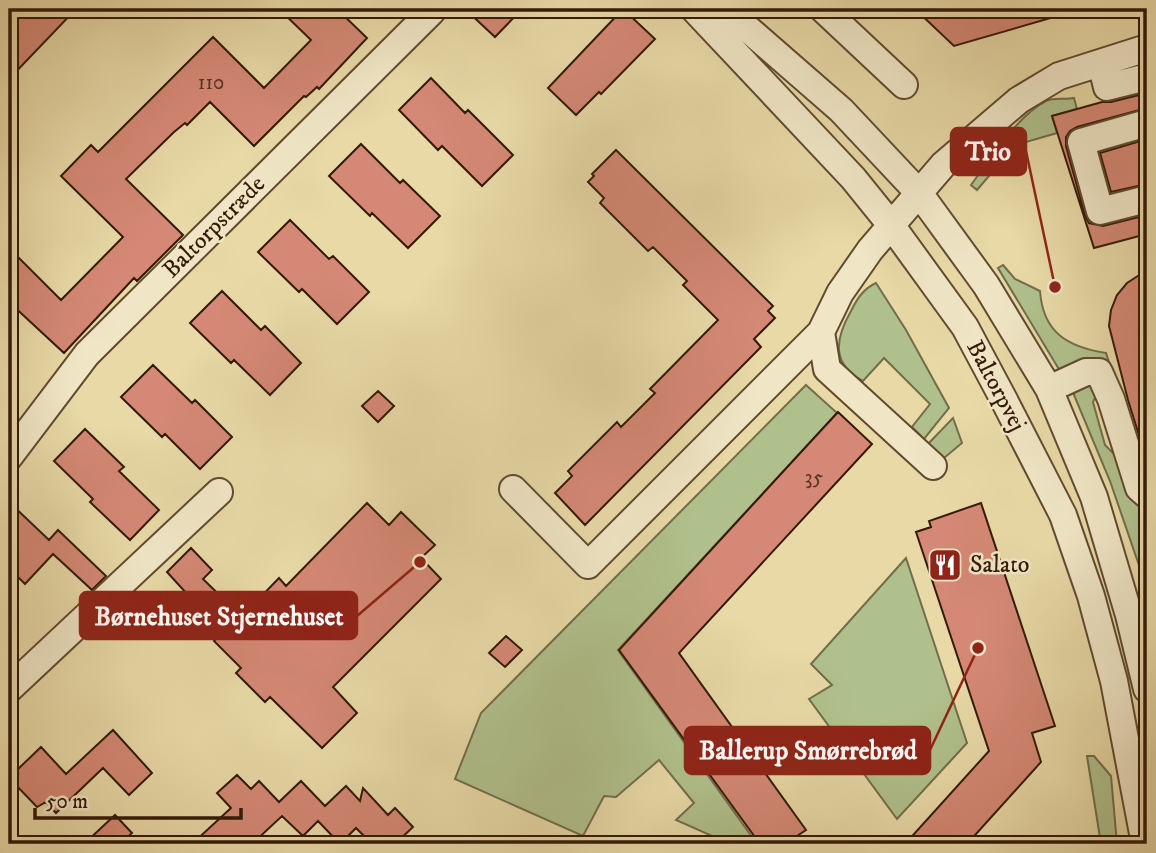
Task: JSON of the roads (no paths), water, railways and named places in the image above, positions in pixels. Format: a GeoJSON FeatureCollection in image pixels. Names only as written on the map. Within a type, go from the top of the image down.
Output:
{"type":"FeatureCollection","features":[{"type":"Feature","properties":{"kind":"street","name":"Baltorpstræde"},"geometry":{"type":"LineString","coordinates":[[9,457],[87,354],[432,11],[430,9]]}},
{"type":"Feature","properties":{"kind":"street","name":"Baltorpvej"},"geometry":{"type":"LineString","coordinates":[[694,9],[853,178],[891,225],[965,327],[1063,515],[1091,596],[1114,681],[1145,844]]}},
{"type":"Feature","properties":{"kind":"street","name":"Baltorpvej"},"geometry":{"type":"LineString","coordinates":[[725,9],[841,110],[919,193],[986,285],[1049,389],[1094,497],[1138,612],[1147,689]]}},
{"type":"Feature","properties":{"kind":"street"},"geometry":{"type":"LineString","coordinates":[[823,9],[904,85]]}},
{"type":"Feature","properties":{"kind":"street"},"geometry":{"type":"LineString","coordinates":[[513,489],[588,565],[821,332],[840,293],[870,250],[943,165],[1019,100],[1059,76],[1147,48]]}},
{"type":"Feature","properties":{"kind":"street"},"geometry":{"type":"LineString","coordinates":[[1101,63],[1107,87],[1147,76]]}},
{"type":"Feature","properties":{"kind":"street"},"geometry":{"type":"LineString","coordinates":[[1147,124],[1081,142],[1100,211],[1147,199]]}},
{"type":"Feature","properties":{"kind":"street"},"geometry":{"type":"LineString","coordinates":[[821,332],[827,369],[933,466]]}},
{"type":"Feature","properties":{"kind":"street"},"geometry":{"type":"LineString","coordinates":[[1049,389],[1086,372],[1099,372],[1111,399],[1139,488],[1147,495]]}},
{"type":"Feature","properties":{"kind":"street"},"geometry":{"type":"LineString","coordinates":[[9,689],[219,492]]}},
{"type":"Feature","properties":{"kind":"place","name":"Trio"},"geometry":{"type":"Point","coordinates":[1055,287]}},
{"type":"Feature","properties":{"kind":"place","name":"Børnehuset Stjernehuset"},"geometry":{"type":"Point","coordinates":[420,562]}},
{"type":"Feature","properties":{"kind":"place","name":"Salato"},"geometry":{"type":"Point","coordinates":[945,565]}},
{"type":"Feature","properties":{"kind":"place","name":"Ballerup Smørrebrød"},"geometry":{"type":"Point","coordinates":[978,648]}}]}
